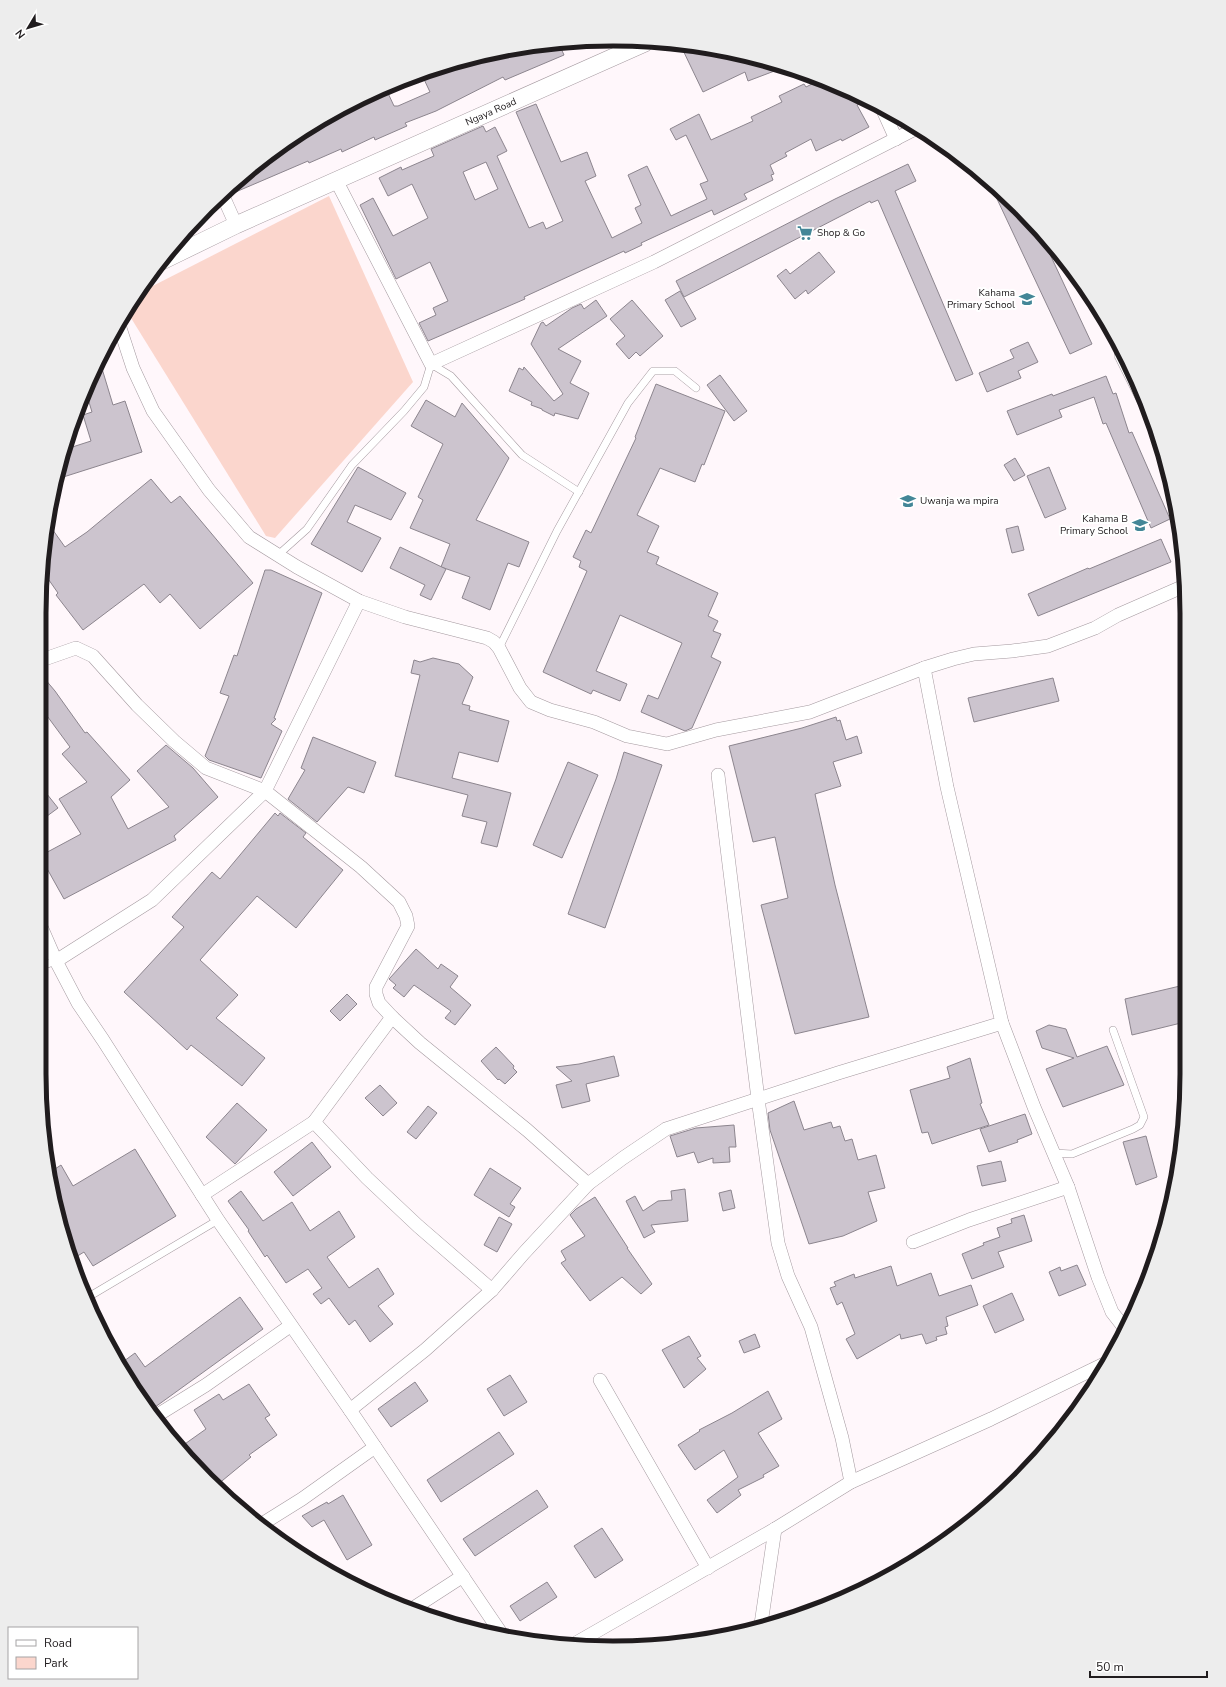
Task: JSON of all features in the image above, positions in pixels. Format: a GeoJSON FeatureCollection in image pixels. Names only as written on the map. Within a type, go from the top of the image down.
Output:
{"type":"FeatureCollection","features":[{"type":"Feature","properties":{"kind":"street","name":"Ngaya Road"},"geometry":{"type":"LineString","coordinates":[[173,256],[236,225],[635,47]]}},
{"type":"Feature","properties":{"kind":"street"},"geometry":{"type":"LineString","coordinates":[[886,116],[896,139]]}},
{"type":"Feature","properties":{"kind":"street"},"geometry":{"type":"LineString","coordinates":[[336,180],[431,364],[654,262],[911,131]]}},
{"type":"Feature","properties":{"kind":"street"},"geometry":{"type":"LineString","coordinates":[[225,200],[236,225]]}},
{"type":"Feature","properties":{"kind":"street"},"geometry":{"type":"LineString","coordinates":[[121,331],[133,368],[154,411],[209,490],[249,537],[297,567],[359,601],[405,616],[487,638],[494,642],[499,648],[520,688],[531,702],[550,710],[594,722],[627,736],[667,744],[716,730],[810,712],[924,668],[974,654],[1048,646],[1095,628],[1118,615],[1179,588]]}},
{"type":"Feature","properties":{"kind":"street"},"geometry":{"type":"LineString","coordinates":[[56,961],[152,900],[265,791],[359,601]]}},
{"type":"Feature","properties":{"kind":"street"},"geometry":{"type":"LineString","coordinates":[[46,659],[76,648],[93,656],[137,705],[174,741],[206,768],[265,791],[361,867],[399,902],[406,916],[408,926],[376,986],[376,994],[379,1003],[420,1043],[526,1130],[588,1184]]}},
{"type":"Feature","properties":{"kind":"street"},"geometry":{"type":"LineString","coordinates":[[924,668],[947,788],[1002,1023],[1034,1107],[1068,1187],[1098,1277],[1112,1312],[1122,1325]]}},
{"type":"Feature","properties":{"kind":"street"},"geometry":{"type":"LineString","coordinates":[[718,775],[726,829],[758,1099],[778,1243],[788,1276],[811,1327],[842,1438],[852,1482]]}},
{"type":"Feature","properties":{"kind":"street"},"geometry":{"type":"LineString","coordinates":[[46,938],[78,1003],[218,1220],[290,1326],[375,1446],[498,1629]]}},
{"type":"Feature","properties":{"kind":"street"},"geometry":{"type":"LineString","coordinates":[[202,1195],[314,1122],[392,1017]]}},
{"type":"Feature","properties":{"kind":"street"},"geometry":{"type":"LineString","coordinates":[[350,1410],[425,1350],[492,1290],[588,1184],[666,1129],[838,1073],[1002,1023]]}},
{"type":"Feature","properties":{"kind":"street"},"geometry":{"type":"LineString","coordinates":[[314,1122],[367,1178],[418,1226],[492,1290]]}},
{"type":"Feature","properties":{"kind":"street"},"geometry":{"type":"LineString","coordinates":[[913,1242],[976,1218],[1068,1187]]}},
{"type":"Feature","properties":{"kind":"street"},"geometry":{"type":"LineString","coordinates":[[159,1414],[206,1385],[290,1326]]}},
{"type":"Feature","properties":{"kind":"street"},"geometry":{"type":"LineString","coordinates":[[581,1640],[775,1529],[852,1482],[991,1419],[1098,1367]]}},
{"type":"Feature","properties":{"kind":"street"},"geometry":{"type":"LineString","coordinates":[[600,1380],[708,1568]]}},
{"type":"Feature","properties":{"kind":"street"},"geometry":{"type":"LineString","coordinates":[[265,1522],[302,1499],[375,1446]]}},
{"type":"Feature","properties":{"kind":"street"},"geometry":{"type":"LineString","coordinates":[[761,1622],[775,1529]]}},
{"type":"Feature","properties":{"kind":"street"},"geometry":{"type":"LineString","coordinates":[[417,1606],[463,1576]]}},
{"type":"Feature","properties":{"kind":"lane"},"geometry":{"type":"LineString","coordinates":[[278,555],[307,529],[352,465],[404,411],[424,387],[431,364],[451,376],[522,455],[579,492]]}},
{"type":"Feature","properties":{"kind":"lane"},"geometry":{"type":"LineString","coordinates":[[499,648],[557,531],[628,403],[653,371],[675,371],[696,388]]}},
{"type":"Feature","properties":{"kind":"lane"},"geometry":{"type":"LineString","coordinates":[[46,965],[56,961]]}},
{"type":"Feature","properties":{"kind":"lane"},"geometry":{"type":"LineString","coordinates":[[1054,1153],[1072,1154],[1133,1129],[1140,1125],[1144,1117],[1113,1030]]}},
{"type":"Feature","properties":{"kind":"lane"},"geometry":{"type":"LineString","coordinates":[[91,1295],[218,1220]]}},
{"type":"Feature","properties":{"kind":"green space"},"geometry":{"type":"Polygon","coordinates":[[[329,196],[413,382],[275,538],[266,536],[131,318],[132,313],[149,288],[329,196]]]}},
{"type":"Feature","properties":{"kind":"building"},"geometry":{"type":"Polygon","coordinates":[[[561,49],[564,55],[505,80],[503,77],[436,111],[405,123],[407,126],[375,140],[374,137],[342,152],[341,149],[309,163],[308,161],[232,194],[268,163],[298,142],[362,104],[388,93],[394,106],[398,106],[430,92],[424,79],[466,65],[502,57],[539,51],[541,52],[561,49]]]}},
{"type":"Feature","properties":{"kind":"building"},"geometry":{"type":"Polygon","coordinates":[[[683,51],[724,57],[777,70],[748,81],[745,72],[703,92],[683,51]]]}},
{"type":"Feature","properties":{"kind":"building"},"geometry":{"type":"Polygon","coordinates":[[[814,83],[862,103],[857,105],[869,127],[842,141],[841,139],[816,151],[811,139],[785,153],[787,156],[770,165],[774,174],[771,175],[773,180],[744,194],[747,199],[714,215],[712,210],[641,243],[642,245],[625,253],[624,251],[524,297],[525,299],[428,341],[419,323],[436,315],[433,308],[448,301],[430,262],[396,279],[360,205],[373,198],[393,236],[428,218],[412,184],[388,196],[379,178],[401,167],[402,170],[434,156],[431,149],[483,126],[486,132],[495,127],[507,151],[497,156],[529,228],[543,222],[546,229],[563,221],[516,112],[536,104],[561,162],[587,152],[596,176],[585,181],[612,238],[642,223],[635,208],[641,205],[628,175],[647,166],[671,216],[707,199],[700,184],[708,181],[686,135],[676,140],[670,129],[699,114],[711,140],[753,121],[751,117],[782,102],[779,96],[804,84],[806,87],[814,83]],[[486,162],[463,172],[475,200],[498,189],[486,162]]]}},
{"type":"Feature","properties":{"kind":"building"},"geometry":{"type":"Polygon","coordinates":[[[908,164],[916,181],[895,191],[973,374],[956,381],[878,200],[871,203],[870,201],[684,297],[676,281],[835,199],[908,164]]]}},
{"type":"Feature","properties":{"kind":"building"},"geometry":{"type":"Polygon","coordinates":[[[995,194],[1014,212],[1048,250],[1092,344],[1070,354],[995,194]]]}},
{"type":"Feature","properties":{"kind":"building"},"geometry":{"type":"Polygon","coordinates":[[[819,252],[835,272],[808,294],[806,290],[795,299],[777,276],[786,269],[790,274],[819,252]]]}},
{"type":"Feature","properties":{"kind":"building"},"geometry":{"type":"Polygon","coordinates":[[[680,291],[696,319],[681,327],[665,300],[680,291]]]}},
{"type":"Feature","properties":{"kind":"building"},"geometry":{"type":"Polygon","coordinates":[[[596,300],[607,316],[558,349],[581,361],[570,383],[589,393],[578,419],[555,413],[554,416],[531,405],[532,402],[509,391],[519,368],[523,370],[524,367],[554,401],[563,394],[531,344],[541,323],[543,322],[546,326],[572,308],[581,304],[584,309],[596,300]]]}},
{"type":"Feature","properties":{"kind":"building"},"geometry":{"type":"Polygon","coordinates":[[[632,300],[663,336],[640,356],[636,352],[629,359],[616,344],[625,336],[610,319],[632,300]]]}},
{"type":"Feature","properties":{"kind":"building"},"geometry":{"type":"Polygon","coordinates":[[[1028,342],[1038,362],[1018,371],[1021,378],[987,392],[979,373],[1014,358],[1010,350],[1028,342]]]}},
{"type":"Feature","properties":{"kind":"building"},"geometry":{"type":"Polygon","coordinates":[[[102,367],[113,405],[125,401],[142,452],[62,477],[71,447],[91,441],[83,415],[92,412],[88,399],[102,367]]]}},
{"type":"Feature","properties":{"kind":"building"},"geometry":{"type":"Polygon","coordinates":[[[720,375],[747,411],[734,421],[707,385],[720,375]]]}},
{"type":"Feature","properties":{"kind":"building"},"geometry":{"type":"Polygon","coordinates":[[[1106,376],[1113,394],[1116,393],[1129,433],[1132,432],[1170,519],[1151,528],[1106,423],[1103,424],[1094,397],[1059,410],[1062,417],[1017,435],[1007,411],[1106,376]]]}},
{"type":"Feature","properties":{"kind":"building"},"geometry":{"type":"Polygon","coordinates":[[[656,384],[725,411],[704,465],[702,464],[695,482],[660,468],[637,515],[659,526],[647,552],[659,557],[656,564],[718,593],[708,616],[718,621],[713,631],[721,634],[711,657],[721,662],[692,728],[685,731],[641,712],[648,695],[658,699],[682,643],[620,615],[596,671],[627,684],[620,701],[593,690],[591,694],[543,672],[587,571],[579,567],[581,561],[573,557],[586,530],[591,533],[636,438],[635,437],[656,384]]]}},
{"type":"Feature","properties":{"kind":"building"},"geometry":{"type":"Polygon","coordinates":[[[426,400],[455,417],[462,403],[509,458],[476,520],[529,542],[519,567],[508,563],[490,610],[462,598],[470,577],[441,567],[450,544],[410,528],[423,500],[418,497],[443,444],[411,426],[426,400]]]}},
{"type":"Feature","properties":{"kind":"building"},"geometry":{"type":"Polygon","coordinates":[[[1015,458],[1025,475],[1014,481],[1004,465],[1015,458]]]}},
{"type":"Feature","properties":{"kind":"building"},"geometry":{"type":"Polygon","coordinates":[[[358,467],[406,493],[391,520],[355,505],[347,522],[381,538],[362,572],[311,544],[358,467]]]}},
{"type":"Feature","properties":{"kind":"building"},"geometry":{"type":"Polygon","coordinates":[[[1049,467],[1066,509],[1045,518],[1027,476],[1049,467]]]}},
{"type":"Feature","properties":{"kind":"building"},"geometry":{"type":"Polygon","coordinates":[[[151,479],[171,503],[180,496],[253,583],[200,629],[170,594],[160,603],[144,584],[83,630],[56,595],[58,593],[47,576],[53,530],[65,547],[87,532],[151,479]]]}},
{"type":"Feature","properties":{"kind":"building"},"geometry":{"type":"Polygon","coordinates":[[[1018,526],[1024,550],[1012,553],[1006,529],[1018,526]]]}},
{"type":"Feature","properties":{"kind":"building"},"geometry":{"type":"Polygon","coordinates":[[[1161,539],[1171,562],[1038,616],[1028,594],[1161,539]]]}},
{"type":"Feature","properties":{"kind":"building"},"geometry":{"type":"Polygon","coordinates":[[[400,547],[446,569],[431,600],[420,595],[425,585],[390,568],[400,547]]]}},
{"type":"Feature","properties":{"kind":"building"},"geometry":{"type":"Polygon","coordinates":[[[265,570],[271,570],[322,593],[274,718],[276,719],[271,724],[282,731],[261,778],[209,760],[205,756],[229,696],[220,693],[234,655],[237,656],[265,570]]]}},
{"type":"Feature","properties":{"kind":"building"},"geometry":{"type":"Polygon","coordinates":[[[433,658],[459,664],[473,677],[462,704],[470,706],[469,710],[509,721],[498,762],[459,752],[452,778],[511,793],[497,847],[481,843],[487,822],[462,816],[468,795],[395,776],[420,675],[411,673],[414,660],[420,662],[433,658]]]}},
{"type":"Feature","properties":{"kind":"building"},"geometry":{"type":"Polygon","coordinates":[[[1053,678],[1059,701],[974,722],[968,698],[1053,678]]]}},
{"type":"Feature","properties":{"kind":"building"},"geometry":{"type":"Polygon","coordinates":[[[46,680],[85,733],[87,732],[130,780],[111,797],[128,829],[169,807],[137,771],[166,745],[193,768],[218,797],[174,836],[176,840],[64,899],[46,867],[46,853],[81,834],[59,799],[87,782],[62,754],[70,747],[46,714],[46,680]]]}},
{"type":"Feature","properties":{"kind":"building"},"geometry":{"type":"Polygon","coordinates":[[[836,717],[837,721],[840,720],[846,740],[857,736],[862,753],[833,762],[841,786],[815,794],[835,885],[869,1017],[795,1034],[761,905],[788,898],[775,837],[753,842],[729,746],[802,728],[836,717]]]}},
{"type":"Feature","properties":{"kind":"building"},"geometry":{"type":"Polygon","coordinates":[[[313,737],[376,762],[364,793],[348,787],[317,822],[288,799],[305,770],[301,768],[313,737]]]}},
{"type":"Feature","properties":{"kind":"building"},"geometry":{"type":"Polygon","coordinates":[[[624,752],[662,765],[605,928],[568,914],[616,779],[624,752]]]}},
{"type":"Feature","properties":{"kind":"building"},"geometry":{"type":"Polygon","coordinates":[[[568,762],[598,775],[562,858],[533,845],[568,762]]]}},
{"type":"Feature","properties":{"kind":"building"},"geometry":{"type":"Polygon","coordinates":[[[46,793],[58,808],[46,817],[46,793]]]}},
{"type":"Feature","properties":{"kind":"building"},"geometry":{"type":"Polygon","coordinates":[[[275,813],[278,816],[280,813],[306,833],[303,837],[343,870],[296,928],[257,896],[200,960],[238,995],[216,1018],[265,1058],[242,1086],[191,1045],[187,1050],[124,992],[184,927],[172,917],[212,872],[220,879],[275,813]]]}},
{"type":"Feature","properties":{"kind":"building"},"geometry":{"type":"Polygon","coordinates":[[[416,949],[438,969],[441,964],[458,976],[450,987],[471,1005],[455,1025],[445,1018],[451,1011],[414,985],[404,997],[393,988],[396,985],[389,979],[416,949]]]}},
{"type":"Feature","properties":{"kind":"building"},"geometry":{"type":"Polygon","coordinates":[[[1180,986],[1180,1023],[1132,1035],[1125,999],[1180,986]]]}},
{"type":"Feature","properties":{"kind":"building"},"geometry":{"type":"Polygon","coordinates":[[[347,994],[357,1004],[340,1021],[330,1011],[347,994]]]}},
{"type":"Feature","properties":{"kind":"building"},"geometry":{"type":"Polygon","coordinates":[[[1049,1025],[1066,1029],[1077,1057],[1107,1046],[1124,1085],[1063,1107],[1046,1069],[1074,1058],[1042,1048],[1036,1031],[1049,1025]]]}},
{"type":"Feature","properties":{"kind":"building"},"geometry":{"type":"Polygon","coordinates":[[[496,1047],[514,1066],[513,1068],[517,1072],[505,1084],[499,1079],[498,1080],[481,1061],[496,1047]]]}},
{"type":"Feature","properties":{"kind":"building"},"geometry":{"type":"Polygon","coordinates":[[[614,1056],[619,1076],[586,1084],[590,1101],[562,1108],[556,1085],[572,1081],[556,1067],[579,1064],[614,1056]]]}},
{"type":"Feature","properties":{"kind":"building"},"geometry":{"type":"Polygon","coordinates":[[[970,1058],[982,1103],[980,1104],[989,1125],[932,1144],[928,1132],[922,1133],[910,1090],[950,1078],[947,1067],[970,1058]]]}},
{"type":"Feature","properties":{"kind":"building"},"geometry":{"type":"Polygon","coordinates":[[[380,1085],[397,1103],[383,1116],[365,1098],[380,1085]]]}},
{"type":"Feature","properties":{"kind":"building"},"geometry":{"type":"Polygon","coordinates":[[[794,1101],[804,1130],[831,1122],[833,1128],[840,1126],[845,1141],[852,1139],[858,1160],[876,1155],[885,1188],[868,1192],[877,1221],[843,1236],[809,1244],[770,1130],[768,1113],[794,1101]]]}},
{"type":"Feature","properties":{"kind":"building"},"geometry":{"type":"Polygon","coordinates":[[[237,1103],[267,1130],[235,1164],[206,1137],[237,1103]]]}},
{"type":"Feature","properties":{"kind":"building"},"geometry":{"type":"Polygon","coordinates":[[[428,1106],[437,1113],[416,1139],[407,1132],[428,1106]]]}},
{"type":"Feature","properties":{"kind":"building"},"geometry":{"type":"Polygon","coordinates":[[[1025,1114],[1032,1134],[1017,1140],[1018,1142],[989,1152],[980,1129],[1025,1114]]]}},
{"type":"Feature","properties":{"kind":"building"},"geometry":{"type":"Polygon","coordinates":[[[734,1125],[736,1147],[729,1147],[730,1162],[713,1163],[713,1158],[698,1163],[694,1152],[677,1157],[670,1136],[696,1128],[734,1125]]]}},
{"type":"Feature","properties":{"kind":"building"},"geometry":{"type":"Polygon","coordinates":[[[1146,1136],[1157,1177],[1136,1185],[1123,1142],[1146,1136]]]}},
{"type":"Feature","properties":{"kind":"building"},"geometry":{"type":"Polygon","coordinates":[[[312,1142],[331,1167],[293,1196],[274,1172],[312,1142]]]}},
{"type":"Feature","properties":{"kind":"building"},"geometry":{"type":"Polygon","coordinates":[[[135,1149],[176,1216],[93,1266],[84,1252],[76,1257],[65,1221],[54,1169],[61,1165],[73,1186],[135,1149]]]}},
{"type":"Feature","properties":{"kind":"building"},"geometry":{"type":"Polygon","coordinates":[[[1001,1161],[1006,1181],[982,1186],[977,1166],[1001,1161]]]}},
{"type":"Feature","properties":{"kind":"building"},"geometry":{"type":"Polygon","coordinates":[[[490,1168],[521,1188],[510,1204],[515,1207],[509,1217],[474,1195],[490,1168]]]}},
{"type":"Feature","properties":{"kind":"building"},"geometry":{"type":"Polygon","coordinates":[[[685,1189],[688,1221],[651,1225],[655,1232],[644,1238],[626,1201],[635,1196],[643,1211],[658,1201],[672,1200],[671,1191],[685,1189]]]}},
{"type":"Feature","properties":{"kind":"building"},"geometry":{"type":"Polygon","coordinates":[[[731,1190],[735,1208],[723,1211],[719,1193],[731,1190]]]}},
{"type":"Feature","properties":{"kind":"building"},"geometry":{"type":"Polygon","coordinates":[[[241,1191],[263,1221],[292,1202],[310,1231],[339,1211],[355,1237],[327,1257],[349,1288],[378,1268],[394,1294],[378,1306],[393,1324],[370,1342],[355,1320],[349,1325],[329,1298],[321,1304],[313,1294],[322,1288],[308,1269],[286,1283],[267,1255],[265,1257],[248,1231],[249,1230],[228,1201],[241,1191]]]}},
{"type":"Feature","properties":{"kind":"building"},"geometry":{"type":"Polygon","coordinates":[[[595,1197],[652,1284],[641,1294],[622,1277],[590,1301],[561,1263],[566,1260],[561,1251],[585,1236],[570,1215],[576,1209],[595,1197]]]}},
{"type":"Feature","properties":{"kind":"building"},"geometry":{"type":"Polygon","coordinates":[[[1024,1215],[1032,1241],[998,1252],[1004,1267],[972,1279],[962,1254],[984,1245],[983,1243],[1000,1237],[997,1228],[1012,1223],[1011,1219],[1024,1215]]]}},
{"type":"Feature","properties":{"kind":"building"},"geometry":{"type":"Polygon","coordinates":[[[499,1217],[512,1224],[497,1252],[484,1245],[499,1217]]]}},
{"type":"Feature","properties":{"kind":"building"},"geometry":{"type":"Polygon","coordinates":[[[1077,1265],[1086,1285],[1059,1296],[1049,1272],[1060,1267],[1061,1271],[1077,1265]]]}},
{"type":"Feature","properties":{"kind":"building"},"geometry":{"type":"Polygon","coordinates":[[[891,1266],[897,1286],[931,1273],[939,1296],[971,1285],[978,1305],[946,1317],[948,1326],[945,1327],[947,1334],[936,1337],[937,1340],[926,1344],[922,1334],[901,1339],[900,1334],[857,1359],[846,1339],[855,1334],[842,1302],[837,1305],[830,1288],[836,1286],[834,1282],[854,1274],[855,1278],[891,1266]]]}},
{"type":"Feature","properties":{"kind":"building"},"geometry":{"type":"Polygon","coordinates":[[[1012,1293],[1024,1320],[995,1333],[983,1306],[1012,1293]]]}},
{"type":"Feature","properties":{"kind":"building"},"geometry":{"type":"Polygon","coordinates":[[[240,1297],[263,1329],[155,1407],[124,1361],[135,1353],[145,1367],[240,1297]]]}},
{"type":"Feature","properties":{"kind":"building"},"geometry":{"type":"Polygon","coordinates":[[[755,1334],[760,1347],[744,1353],[739,1341],[755,1334]]]}},
{"type":"Feature","properties":{"kind":"building"},"geometry":{"type":"Polygon","coordinates":[[[689,1336],[701,1356],[697,1358],[706,1369],[684,1388],[662,1350],[689,1336]]]}},
{"type":"Feature","properties":{"kind":"building"},"geometry":{"type":"Polygon","coordinates":[[[510,1375],[527,1402],[504,1416],[487,1389],[510,1375]]]}},
{"type":"Feature","properties":{"kind":"building"},"geometry":{"type":"Polygon","coordinates":[[[415,1382],[428,1401],[391,1427],[378,1409],[415,1382]]]}},
{"type":"Feature","properties":{"kind":"building"},"geometry":{"type":"Polygon","coordinates":[[[249,1384],[270,1415],[265,1418],[277,1435],[249,1455],[251,1457],[220,1482],[184,1445],[206,1429],[194,1410],[219,1394],[223,1400],[249,1384]]]}},
{"type":"Feature","properties":{"kind":"building"},"geometry":{"type":"Polygon","coordinates":[[[768,1391],[782,1419],[758,1433],[779,1466],[763,1475],[764,1477],[738,1490],[741,1495],[717,1513],[707,1500],[738,1477],[724,1450],[695,1470],[678,1445],[700,1431],[699,1430],[732,1413],[768,1391]]]}},
{"type":"Feature","properties":{"kind":"building"},"geometry":{"type":"Polygon","coordinates":[[[499,1432],[514,1454],[441,1502],[427,1480],[499,1432]]]}},
{"type":"Feature","properties":{"kind":"building"},"geometry":{"type":"Polygon","coordinates":[[[537,1490],[548,1507],[475,1556],[463,1539],[537,1490]]]}},
{"type":"Feature","properties":{"kind":"building"},"geometry":{"type":"Polygon","coordinates":[[[343,1495],[372,1545],[347,1560],[324,1520],[312,1527],[302,1516],[343,1495]]]}},
{"type":"Feature","properties":{"kind":"building"},"geometry":{"type":"Polygon","coordinates":[[[602,1528],[623,1560],[595,1578],[574,1546],[602,1528]]]}},
{"type":"Feature","properties":{"kind":"building"},"geometry":{"type":"Polygon","coordinates":[[[547,1582],[557,1597],[520,1621],[510,1606],[547,1582]]]}},
{"type":"Feature","properties":{"kind":"place","name":"Shop & Go"},"geometry":{"type":"Point","coordinates":[805,233]}},
{"type":"Feature","properties":{"kind":"place","name":"Kahama Primary School"},"geometry":{"type":"Point","coordinates":[1027,299]}},
{"type":"Feature","properties":{"kind":"place","name":"Uwanja wa mpira"},"geometry":{"type":"Point","coordinates":[908,501]}},
{"type":"Feature","properties":{"kind":"place","name":"Kahama B Primary School"},"geometry":{"type":"Point","coordinates":[1140,525]}}]}
